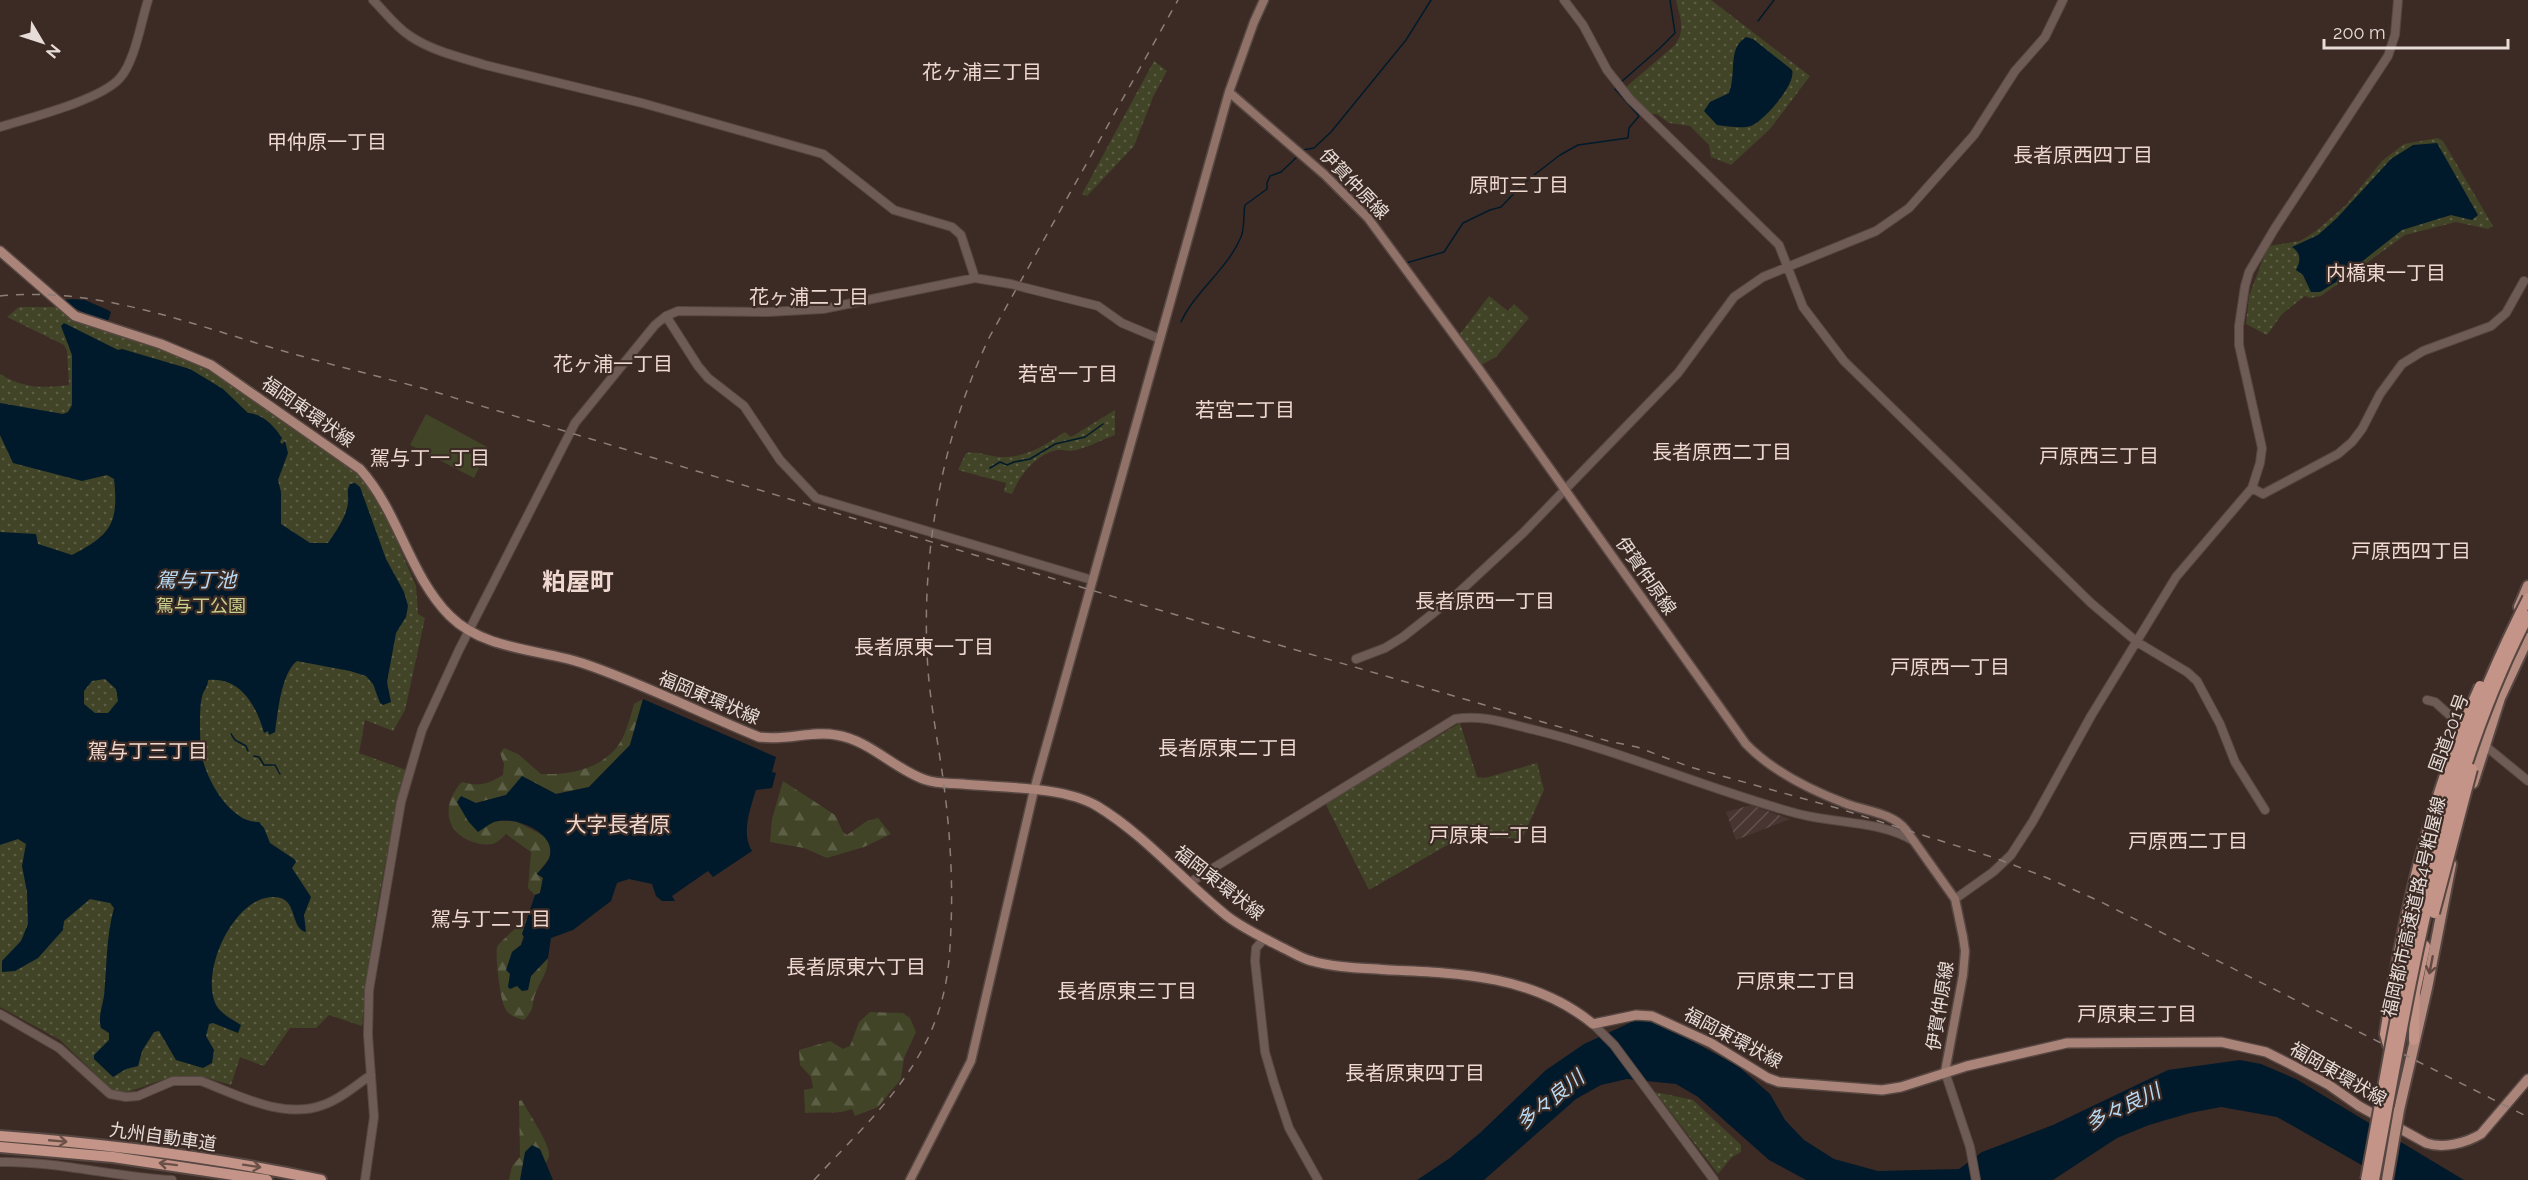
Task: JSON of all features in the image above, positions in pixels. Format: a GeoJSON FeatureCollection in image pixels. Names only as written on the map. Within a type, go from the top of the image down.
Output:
{"type":"FeatureCollection","features":[{"type":"Feature","properties":{"kind":"highway","name":"国道201号"},"geometry":{"type":"LineString","coordinates":[[2379,1103],[2420,877],[2466,730],[2528,586]]}},
{"type":"Feature","properties":{"kind":"highway"},"geometry":{"type":"LineString","coordinates":[[2388,1045],[2385,1034],[2412,890],[2444,775],[2486,672],[2528,598]]}},
{"type":"Feature","properties":{"kind":"highway","name":"福岡都市高速道路4号粕屋線"},"geometry":{"type":"LineString","coordinates":[[2374,1180],[2419,946],[2440,853],[2458,788],[2506,661],[2528,616]]}},
{"type":"Feature","properties":{"kind":"highway"},"geometry":{"type":"LineString","coordinates":[[2364,1180],[2411,943],[2436,837],[2474,719],[2512,628]]}},
{"type":"Feature","properties":{"kind":"highway","name":"国道201号"},"geometry":{"type":"LineString","coordinates":[[2386,1180],[2457,834],[2503,690],[2528,638]]}},
{"type":"Feature","properties":{"kind":"highway"},"geometry":{"type":"LineString","coordinates":[[2414,1040],[2415,992],[2425,946],[2465,793],[2509,663],[2506,661]]}},
{"type":"Feature","properties":{"kind":"highway","name":"九州自動車道"},"geometry":{"type":"LineString","coordinates":[[0,1136],[116,1146],[321,1180]]}},
{"type":"Feature","properties":{"kind":"highway","name":"九州自動車道"},"geometry":{"type":"LineString","coordinates":[[0,1147],[113,1157],[267,1180]]}},
{"type":"Feature","properties":{"kind":"main road"},"geometry":{"type":"LineString","coordinates":[[910,1180],[971,1061],[1034,790],[1229,92],[1247,39],[1264,0]]}},
{"type":"Feature","properties":{"kind":"main road","name":"伊賀仲原線"},"geometry":{"type":"LineString","coordinates":[[1229,92],[1324,175],[1368,218],[1733,728],[1752,750],[1769,765],[1801,783],[1846,803],[1899,820],[1955,899],[1965,951],[1946,1072]]}},
{"type":"Feature","properties":{"kind":"main road","name":"福岡東環状線"},"geometry":{"type":"LineString","coordinates":[[0,251],[75,316],[161,344],[210,365],[360,469],[369,479],[401,534],[428,589],[452,618],[470,632],[510,646],[582,663],[759,737],[777,740],[823,734],[838,735],[853,740],[925,780],[1034,790],[1079,797],[1098,807],[1228,916],[1264,939],[1310,961],[1340,966],[1489,977],[1533,988],[1572,1008],[1593,1024],[1636,1015],[1652,1016],[1711,1043],[1768,1078],[1794,1085],[1882,1090],[2067,1043],[2221,1042],[2266,1052],[2329,1085],[2363,1108],[2437,1147],[2471,1140],[2481,1134],[2528,1079]]}},
{"type":"Feature","properties":{"kind":"street"},"geometry":{"type":"LineString","coordinates":[[0,127],[74,102],[115,82],[129,61],[148,0]]}},
{"type":"Feature","properties":{"kind":"street"},"geometry":{"type":"LineString","coordinates":[[373,0],[408,34],[422,43],[449,54],[484,65],[764,136],[823,154],[894,210],[952,227],[961,235],[975,278]]}},
{"type":"Feature","properties":{"kind":"street"},"geometry":{"type":"LineString","coordinates":[[1564,0],[1620,88],[1779,245],[1803,307],[1844,362],[2065,580],[2137,642],[2187,672],[2197,681],[2220,724],[2235,762],[2265,810]]}},
{"type":"Feature","properties":{"kind":"street"},"geometry":{"type":"LineString","coordinates":[[1356,659],[1385,648],[1403,637],[1455,596],[1522,533],[1678,373],[1734,297],[1763,278],[1876,231],[1909,208],[1974,135],[2015,71],[2045,37],[2063,0]]}},
{"type":"Feature","properties":{"kind":"street"},"geometry":{"type":"LineString","coordinates":[[1955,899],[1993,872],[2011,855],[2038,812],[2091,716],[2176,577],[2236,510],[2252,488],[2259,471],[2262,448],[2240,345],[2239,326],[2249,272],[2275,228],[2388,56],[2395,35],[2398,0]]}},
{"type":"Feature","properties":{"kind":"street"},"geometry":{"type":"LineString","coordinates":[[365,1180],[374,1117],[369,990],[401,802],[422,730],[575,423],[655,325],[666,316],[678,312],[768,312],[823,309],[975,278],[1011,284],[1098,306],[1122,323],[1160,339]]}},
{"type":"Feature","properties":{"kind":"street"},"geometry":{"type":"LineString","coordinates":[[2252,488],[2263,494],[2338,454],[2362,429],[2380,394],[2402,364],[2422,351],[2491,326],[2506,313],[2524,281]]}},
{"type":"Feature","properties":{"kind":"street"},"geometry":{"type":"LineString","coordinates":[[666,316],[698,366],[708,378],[744,406],[780,460],[816,498],[1092,580]]}},
{"type":"Feature","properties":{"kind":"street"},"geometry":{"type":"LineString","coordinates":[[2427,700],[2435,702],[2528,781]]}},
{"type":"Feature","properties":{"kind":"street"},"geometry":{"type":"LineString","coordinates":[[1189,882],[1455,719],[1465,717],[1492,720],[1585,742],[1683,778],[1795,813],[1854,822],[1914,841]]}},
{"type":"Feature","properties":{"kind":"street"},"geometry":{"type":"LineString","coordinates":[[1264,939],[1256,948],[1255,962],[1265,1052],[1289,1128],[1318,1180]]}},
{"type":"Feature","properties":{"kind":"street"},"geometry":{"type":"LineString","coordinates":[[0,1014],[53,1044],[102,1089],[118,1096],[138,1096],[173,1081],[190,1080],[201,1081],[278,1108],[303,1110],[322,1106],[337,1099],[371,1075]]}},
{"type":"Feature","properties":{"kind":"street"},"geometry":{"type":"LineString","coordinates":[[1593,1024],[1603,1032],[1647,1088],[1713,1180]]}},
{"type":"Feature","properties":{"kind":"street"},"geometry":{"type":"LineString","coordinates":[[1946,1072],[1970,1147],[1976,1180]]}},
{"type":"Feature","properties":{"kind":"street"},"geometry":{"type":"LineString","coordinates":[[0,1162],[25,1162],[140,1178],[172,1180]]}},
{"type":"Feature","properties":{"kind":"shaded area"},"geometry":{"type":"Polygon","coordinates":[[[1751,805],[1790,819],[1736,840],[1726,812],[1751,805]]]}},
{"type":"Feature","properties":{"kind":"green space"},"geometry":{"type":"Polygon","coordinates":[[[1676,0],[1711,0],[1810,76],[1770,129],[1731,165],[1711,157],[1709,145],[1690,126],[1669,123],[1657,114],[1649,114],[1625,88],[1675,45],[1681,29],[1676,0]]]}},
{"type":"Feature","properties":{"kind":"green space"},"geometry":{"type":"Polygon","coordinates":[[[1154,61],[1167,71],[1153,97],[1134,146],[1087,196],[1082,194],[1154,61]]]}},
{"type":"Feature","properties":{"kind":"green space"},"geometry":{"type":"Polygon","coordinates":[[[2438,138],[2443,141],[2493,226],[2488,229],[2456,222],[2405,235],[2321,296],[2310,298],[2305,296],[2282,314],[2267,335],[2246,324],[2249,296],[2268,246],[2300,241],[2316,231],[2346,205],[2382,161],[2404,144],[2438,138]]]}},
{"type":"Feature","properties":{"kind":"green space"},"geometry":{"type":"Polygon","coordinates":[[[1489,296],[1508,311],[1514,304],[1529,318],[1496,357],[1481,365],[1460,334],[1489,296]]]}},
{"type":"Feature","properties":{"kind":"green space","name":"駕与丁池"},"geometry":{"type":"Polygon","coordinates":[[[19,307],[57,307],[70,317],[94,327],[183,356],[235,386],[340,456],[365,480],[380,503],[416,586],[418,614],[425,618],[405,710],[393,731],[365,720],[359,753],[406,770],[379,897],[362,1026],[329,1015],[316,1028],[290,1028],[264,1066],[240,1057],[231,1085],[200,1076],[171,1077],[122,1094],[111,1089],[60,1040],[0,1007],[0,374],[26,385],[50,387],[69,385],[67,351],[64,345],[7,317],[19,307]]]}},
{"type":"Feature","properties":{"kind":"green space"},"geometry":{"type":"Polygon","coordinates":[[[1115,410],[1115,435],[1082,448],[1071,451],[1057,450],[1042,456],[1024,473],[1012,494],[1004,492],[1006,483],[958,470],[966,453],[1009,457],[1026,453],[1065,432],[1071,437],[1115,410]]]}},
{"type":"Feature","properties":{"kind":"green space"},"geometry":{"type":"Polygon","coordinates":[[[426,414],[489,448],[474,478],[410,445],[426,414]]]}},
{"type":"Feature","properties":{"kind":"green space"},"geometry":{"type":"Polygon","coordinates":[[[643,699],[630,745],[589,787],[556,794],[522,777],[506,795],[476,803],[495,821],[515,821],[544,836],[551,843],[550,857],[537,874],[543,878],[540,893],[535,895],[528,888],[531,852],[506,834],[495,843],[481,844],[466,839],[452,826],[449,809],[455,791],[462,782],[483,784],[503,775],[504,764],[500,753],[504,748],[518,754],[541,774],[582,770],[601,761],[617,747],[625,732],[634,704],[643,699]]]}},
{"type":"Feature","properties":{"kind":"green space"},"geometry":{"type":"Polygon","coordinates":[[[1460,723],[1477,777],[1485,778],[1537,763],[1544,790],[1522,839],[1463,836],[1369,890],[1325,803],[1460,723]]]}},
{"type":"Feature","properties":{"kind":"green space"},"geometry":{"type":"Polygon","coordinates":[[[783,781],[835,815],[843,832],[847,835],[867,821],[878,818],[891,834],[864,847],[827,858],[804,848],[770,842],[772,819],[783,781]]]}},
{"type":"Feature","properties":{"kind":"green space"},"geometry":{"type":"Polygon","coordinates":[[[528,918],[521,945],[512,952],[531,976],[548,958],[546,971],[532,1008],[524,1020],[510,1014],[503,1003],[498,978],[497,947],[528,918]]]}},
{"type":"Feature","properties":{"kind":"green space"},"geometry":{"type":"Polygon","coordinates":[[[870,1012],[903,1013],[910,1018],[916,1032],[904,1058],[901,1079],[878,1107],[855,1116],[852,1109],[805,1113],[804,1090],[813,1088],[811,1077],[800,1065],[799,1050],[830,1041],[843,1049],[850,1046],[859,1022],[870,1012]]]}},
{"type":"Feature","properties":{"kind":"green space"},"geometry":{"type":"Polygon","coordinates":[[[1655,1092],[1693,1100],[1741,1145],[1741,1152],[1732,1157],[1718,1174],[1655,1092]]]}},
{"type":"Feature","properties":{"kind":"green space"},"geometry":{"type":"Polygon","coordinates":[[[522,1100],[543,1137],[549,1156],[532,1180],[509,1180],[512,1166],[520,1157],[519,1101],[522,1100]]]}},
{"type":"Feature","properties":{"kind":"water"},"geometry":{"type":"Polygon","coordinates":[[[1746,37],[1753,39],[1792,70],[1790,84],[1771,110],[1757,123],[1743,127],[1717,125],[1704,111],[1710,102],[1729,93],[1734,54],[1740,42],[1746,37]]]}},
{"type":"Feature","properties":{"kind":"water"},"geometry":{"type":"Polygon","coordinates":[[[2437,143],[2478,215],[2472,220],[2451,215],[2402,230],[2336,282],[2320,292],[2311,292],[2303,275],[2296,270],[2299,257],[2292,247],[2318,235],[2337,218],[2391,159],[2413,145],[2437,143]]]}},
{"type":"Feature","properties":{"kind":"water"},"geometry":{"type":"Polygon","coordinates":[[[61,300],[85,300],[108,310],[111,312],[108,321],[82,312],[61,300]]]}},
{"type":"Feature","properties":{"kind":"water","name":"駕与丁池"},"geometry":{"type":"Polygon","coordinates":[[[64,323],[118,350],[122,349],[190,369],[223,389],[248,413],[268,421],[282,438],[280,442],[282,444],[285,441],[288,453],[278,480],[281,492],[281,524],[310,543],[328,543],[345,514],[350,484],[355,483],[360,487],[386,559],[404,592],[408,606],[406,617],[396,633],[387,682],[391,702],[383,705],[380,703],[373,684],[366,676],[297,661],[287,674],[275,732],[269,735],[268,731],[264,733],[252,703],[238,688],[219,680],[208,680],[201,702],[201,752],[213,786],[229,807],[248,820],[259,822],[270,843],[294,859],[296,862],[292,868],[311,897],[304,915],[306,932],[297,924],[286,901],[271,897],[257,901],[232,924],[216,958],[212,975],[212,991],[218,1008],[241,1025],[238,1033],[213,1023],[209,1024],[206,1036],[214,1050],[212,1063],[203,1068],[176,1060],[159,1031],[154,1032],[142,1051],[138,1066],[126,1069],[113,1077],[94,1059],[94,1055],[109,1040],[109,1033],[101,1028],[100,1020],[109,929],[114,908],[110,903],[90,899],[64,921],[63,930],[38,958],[15,971],[2,972],[2,961],[21,941],[28,924],[27,892],[22,866],[26,844],[18,839],[0,845],[0,532],[36,534],[38,544],[72,555],[104,534],[110,526],[115,507],[114,479],[107,475],[82,481],[13,463],[0,435],[0,403],[63,414],[68,412],[72,405],[72,355],[61,326],[64,323]],[[105,679],[92,681],[84,691],[84,704],[95,713],[108,713],[118,701],[116,689],[105,679]]]}},
{"type":"Feature","properties":{"kind":"water"},"geometry":{"type":"Polygon","coordinates":[[[643,699],[776,757],[772,772],[776,773],[772,788],[756,790],[749,813],[747,837],[752,851],[713,877],[708,871],[672,896],[675,901],[662,901],[656,896],[652,884],[629,879],[617,883],[611,901],[573,930],[551,938],[548,958],[531,976],[528,990],[522,991],[517,986],[510,989],[508,987],[510,974],[506,970],[512,952],[521,945],[524,937],[522,934],[535,895],[540,893],[543,878],[537,874],[548,860],[550,847],[539,833],[521,823],[502,820],[478,832],[468,821],[457,802],[461,796],[476,803],[506,795],[522,776],[556,794],[589,787],[630,745],[643,699]]]}},
{"type":"Feature","properties":{"kind":"water","name":"多々良川"},"geometry":{"type":"Polygon","coordinates":[[[1636,1020],[1653,1022],[1738,1066],[1770,1094],[1785,1120],[1804,1140],[1834,1159],[1878,1171],[1959,1169],[1982,1152],[2053,1125],[2168,1070],[2240,1060],[2261,1064],[2296,1079],[2464,1180],[2388,1180],[2277,1117],[2221,1107],[2149,1125],[2117,1138],[2053,1180],[1806,1180],[1769,1160],[1698,1097],[1676,1084],[1627,1079],[1601,1085],[1576,1099],[1484,1180],[1417,1180],[1450,1158],[1481,1132],[1546,1070],[1584,1044],[1636,1020]]]}},
{"type":"Feature","properties":{"kind":"water"},"geometry":{"type":"Polygon","coordinates":[[[532,1145],[540,1149],[553,1180],[520,1180],[525,1152],[532,1145]]]}},
{"type":"Feature","properties":{"kind":"waterway"},"geometry":{"type":"LineString","coordinates":[[1303,150],[1314,148],[1331,132],[1406,40],[1431,0]]}},
{"type":"Feature","properties":{"kind":"waterway"},"geometry":{"type":"LineString","coordinates":[[1620,83],[1675,33],[1670,0]]}},
{"type":"Feature","properties":{"kind":"waterway"},"geometry":{"type":"LineString","coordinates":[[1758,21],[1774,0]]}},
{"type":"Feature","properties":{"kind":"waterway"},"geometry":{"type":"LineString","coordinates":[[1406,263],[1444,252],[1463,223],[1501,207],[1525,182],[1560,155],[1578,145],[1628,138],[1629,128],[1639,116],[1615,89],[1617,86]]}},
{"type":"Feature","properties":{"kind":"waterway"},"geometry":{"type":"LineString","coordinates":[[1181,322],[1195,300],[1235,249],[1242,233],[1245,205],[1267,189],[1270,176],[1281,172],[1298,156]]}},
{"type":"Feature","properties":{"kind":"waterway"},"geometry":{"type":"LineString","coordinates":[[990,468],[1000,462],[1007,465],[1030,459],[1055,444],[1085,437],[1103,424]]}},
{"type":"Feature","properties":{"kind":"waterway"},"geometry":{"type":"LineString","coordinates":[[231,734],[235,740],[246,746],[248,751]]}},
{"type":"Feature","properties":{"kind":"waterway"},"geometry":{"type":"LineString","coordinates":[[254,756],[259,757],[264,765],[275,765],[280,774]]}},
{"type":"Feature","properties":{"kind":"railway"},"geometry":{"type":"LineString","coordinates":[[814,1180],[882,1107],[911,1068],[934,1024],[945,988],[951,939],[952,891],[948,821],[929,685],[926,627],[927,584],[938,499],[959,415],[990,336],[1178,0]]}},
{"type":"Feature","properties":{"kind":"railway"},"geometry":{"type":"LineString","coordinates":[[0,296],[34,294],[68,296],[134,307],[422,388],[1084,588],[1608,741],[1637,747],[1690,767],[1837,808],[1995,858],[2097,900],[2528,1117]]}},
{"type":"Feature","properties":{"kind":"district","name":"花ヶ浦三丁目"},"geometry":{"type":"Point","coordinates":[982,72]}},
{"type":"Feature","properties":{"kind":"district","name":"甲仲原一丁目"},"geometry":{"type":"Point","coordinates":[327,142]}},
{"type":"Feature","properties":{"kind":"district","name":"長者原西四丁目"},"geometry":{"type":"Point","coordinates":[2083,155]}},
{"type":"Feature","properties":{"kind":"district","name":"原町三丁目"},"geometry":{"type":"Point","coordinates":[1519,185]}},
{"type":"Feature","properties":{"kind":"district","name":"内橋東一丁目"},"geometry":{"type":"Point","coordinates":[2386,273]}},
{"type":"Feature","properties":{"kind":"district","name":"花ヶ浦二丁目"},"geometry":{"type":"Point","coordinates":[809,297]}},
{"type":"Feature","properties":{"kind":"district","name":"花ヶ浦一丁目"},"geometry":{"type":"Point","coordinates":[613,364]}},
{"type":"Feature","properties":{"kind":"district","name":"若宮一丁目"},"geometry":{"type":"Point","coordinates":[1068,374]}},
{"type":"Feature","properties":{"kind":"district","name":"若宮二丁目"},"geometry":{"type":"Point","coordinates":[1245,410]}},
{"type":"Feature","properties":{"kind":"district","name":"長者原西二丁目"},"geometry":{"type":"Point","coordinates":[1722,452]}},
{"type":"Feature","properties":{"kind":"district","name":"戸原西三丁目"},"geometry":{"type":"Point","coordinates":[2099,456]}},
{"type":"Feature","properties":{"kind":"district","name":"駕与丁一丁目"},"geometry":{"type":"Point","coordinates":[430,458]}},
{"type":"Feature","properties":{"kind":"district","name":"戸原西四丁目"},"geometry":{"type":"Point","coordinates":[2411,551]}},
{"type":"Feature","properties":{"kind":"district","name":"粕屋町"},"geometry":{"type":"Point","coordinates":[578,582]}},
{"type":"Feature","properties":{"kind":"district","name":"長者原西一丁目"},"geometry":{"type":"Point","coordinates":[1485,601]}},
{"type":"Feature","properties":{"kind":"district","name":"長者原東一丁目"},"geometry":{"type":"Point","coordinates":[924,647]}},
{"type":"Feature","properties":{"kind":"district","name":"戸原西一丁目"},"geometry":{"type":"Point","coordinates":[1950,667]}},
{"type":"Feature","properties":{"kind":"district","name":"長者原東二丁目"},"geometry":{"type":"Point","coordinates":[1228,748]}},
{"type":"Feature","properties":{"kind":"district","name":"駕与丁三丁目"},"geometry":{"type":"Point","coordinates":[148,751]}},
{"type":"Feature","properties":{"kind":"district","name":"大字長者原"},"geometry":{"type":"Point","coordinates":[618,825]}},
{"type":"Feature","properties":{"kind":"district","name":"戸原東一丁目"},"geometry":{"type":"Point","coordinates":[1489,835]}},
{"type":"Feature","properties":{"kind":"district","name":"戸原西二丁目"},"geometry":{"type":"Point","coordinates":[2188,841]}},
{"type":"Feature","properties":{"kind":"district","name":"駕与丁二丁目"},"geometry":{"type":"Point","coordinates":[491,919]}},
{"type":"Feature","properties":{"kind":"district","name":"長者原東六丁目"},"geometry":{"type":"Point","coordinates":[856,967]}},
{"type":"Feature","properties":{"kind":"district","name":"戸原東二丁目"},"geometry":{"type":"Point","coordinates":[1796,981]}},
{"type":"Feature","properties":{"kind":"district","name":"長者原東三丁目"},"geometry":{"type":"Point","coordinates":[1127,991]}},
{"type":"Feature","properties":{"kind":"district","name":"戸原東三丁目"},"geometry":{"type":"Point","coordinates":[2137,1014]}},
{"type":"Feature","properties":{"kind":"district","name":"長者原東四丁目"},"geometry":{"type":"Point","coordinates":[1415,1073]}},
{"type":"Feature","properties":{"kind":"park label","name":"駕与丁公園"},"geometry":{"type":"Point","coordinates":[201,606]}}]}
